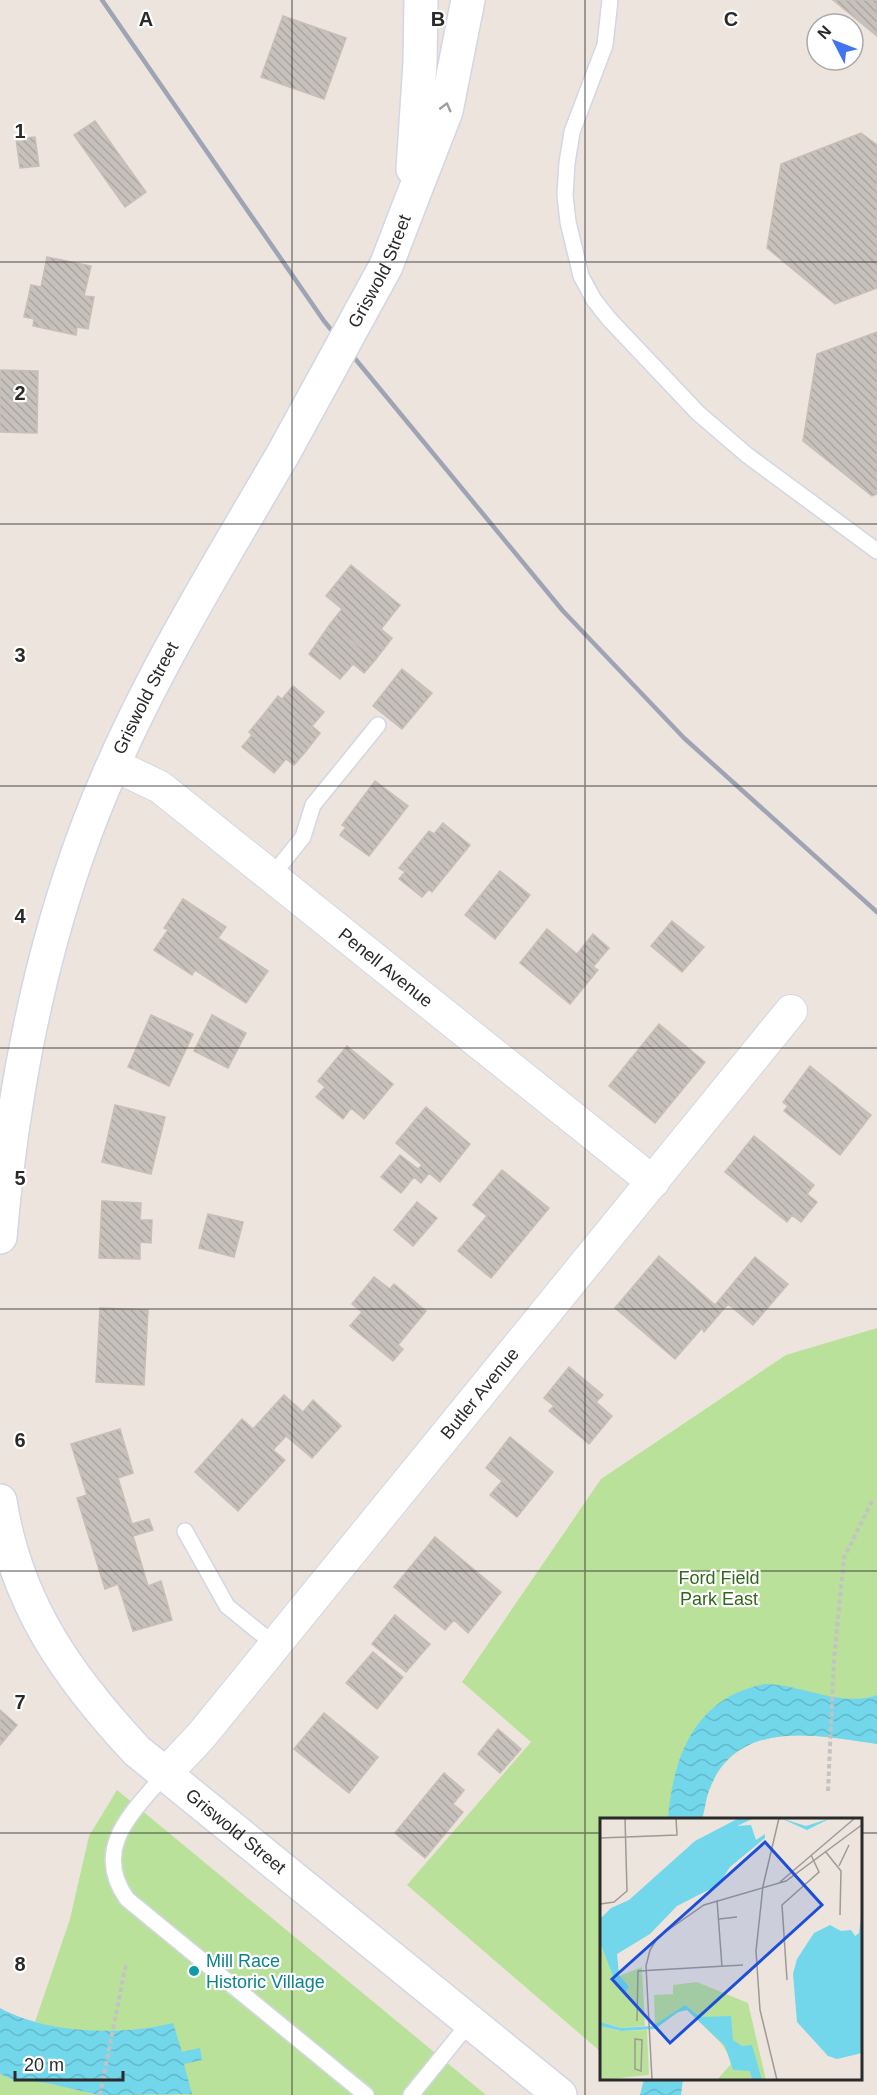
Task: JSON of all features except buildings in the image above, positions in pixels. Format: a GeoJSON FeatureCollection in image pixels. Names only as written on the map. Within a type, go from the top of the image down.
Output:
{"type":"FeatureCollection","features":[{"type":"Feature","properties":{"kind":"street","name":"Griswold Street"},"geometry":{"type":"LineString","coordinates":[[411,201],[420,63],[421,0]]}},
{"type":"Feature","properties":{"kind":"street","name":"Griswold Street"},"geometry":{"type":"LineString","coordinates":[[0,1237],[12,1122],[24,1050],[64,893],[87,829],[114,765],[176,636],[283,454],[386,266],[446,111],[468,0]]}},
{"type":"Feature","properties":{"kind":"street","name":"Penell Avenue"},"geometry":{"type":"LineString","coordinates":[[114,765],[160,788],[653,1182]]}},
{"type":"Feature","properties":{"kind":"street","name":"Butler Avenue"},"geometry":{"type":"LineString","coordinates":[[165,1774],[201,1736],[791,1011]]}},
{"type":"Feature","properties":{"kind":"street","name":"Griswold Street"},"geometry":{"type":"LineString","coordinates":[[0,1501],[17,1570],[34,1614],[60,1658],[95,1707],[137,1751],[560,2095]]}},
{"type":"Feature","properties":{"kind":"lane"},"geometry":{"type":"LineString","coordinates":[[610,0],[605,45],[572,132],[567,163],[565,195],[568,222],[581,276],[609,319],[698,412],[747,455],[877,551]]}},
{"type":"Feature","properties":{"kind":"lane"},"geometry":{"type":"LineString","coordinates":[[271,877],[303,837],[313,805],[378,725]]}},
{"type":"Feature","properties":{"kind":"lane"},"geometry":{"type":"LineString","coordinates":[[185,1531],[227,1606],[275,1645]]}},
{"type":"Feature","properties":{"kind":"lane"},"geometry":{"type":"LineString","coordinates":[[165,1774],[134,1811],[117,1837],[112,1865],[116,1884],[127,1899],[366,2095]]}},
{"type":"Feature","properties":{"kind":"lane"},"geometry":{"type":"LineString","coordinates":[[411,2095],[470,2022]]}},
{"type":"Feature","properties":{"kind":"path"},"geometry":{"type":"LineString","coordinates":[[828,1791],[834,1659],[844,1558],[872,1501]]}},
{"type":"Feature","properties":{"kind":"path"},"geometry":{"type":"LineString","coordinates":[[100,2095],[126,1964]]}},
{"type":"Feature","properties":{"kind":"green space","name":"Ford Field Park East"},"geometry":{"type":"Polygon","coordinates":[[[877,1328],[877,1744],[806,1736],[782,1736],[760,1741],[740,1750],[723,1765],[710,1788],[702,1818],[600,1818],[600,2051],[407,1885],[531,1742],[462,1682],[601,1479],[786,1355],[877,1328]]]}},
{"type":"Feature","properties":{"kind":"green space","name":"Mill Race Historic Village"},"geometry":{"type":"Polygon","coordinates":[[[117,1790],[486,2095],[0,2095],[0,2074],[11,2079],[35,2022],[70,1919],[89,1836],[117,1790]]]}},
{"type":"Feature","properties":{"kind":"water"},"geometry":{"type":"Polygon","coordinates":[[[765,1684],[849,1699],[877,1695],[877,1744],[806,1736],[782,1736],[760,1741],[740,1750],[723,1765],[710,1788],[702,1818],[668,1818],[675,1773],[692,1733],[705,1716],[721,1702],[741,1691],[765,1684]]]}},
{"type":"Feature","properties":{"kind":"water"},"geometry":{"type":"Polygon","coordinates":[[[0,2008],[40,2023],[85,2030],[131,2030],[173,2023],[182,2052],[200,2048],[202,2060],[184,2064],[192,2094],[99,2095],[47,2083],[11,2079],[0,2074],[0,2008]]]}},
{"type":"Feature","properties":{"kind":"water"},"geometry":{"type":"Polygon","coordinates":[[[644,2080],[683,2080],[681,2095],[640,2095],[644,2080]]]}},
{"type":"Feature","properties":{"kind":"railway"},"geometry":{"type":"LineString","coordinates":[[102,0],[324,321],[563,611],[684,738],[877,912]]}},
{"type":"Feature","properties":{"kind":"place","name":"Mill Race Historic Village"},"geometry":{"type":"Point","coordinates":[194,1971]}}]}
